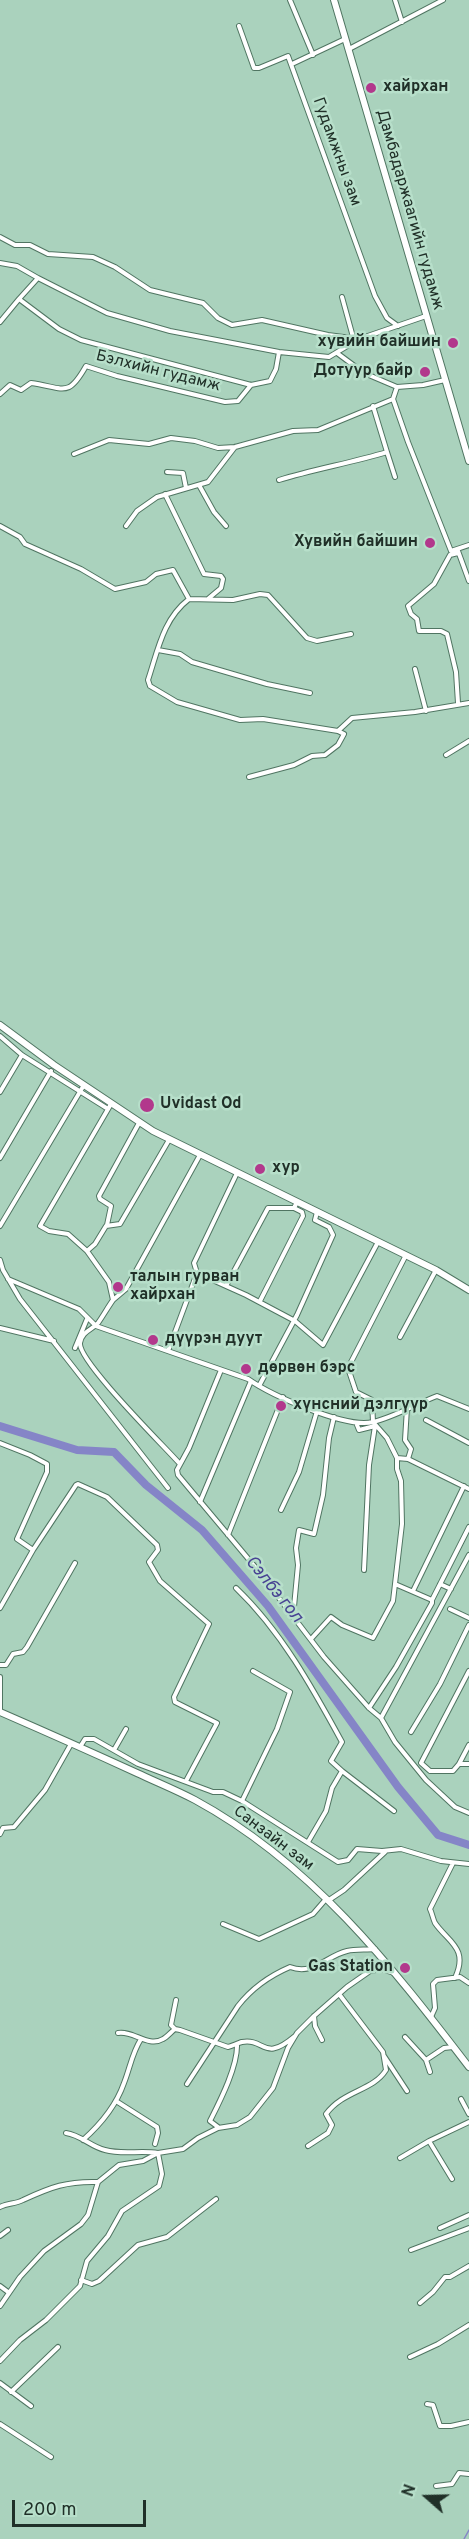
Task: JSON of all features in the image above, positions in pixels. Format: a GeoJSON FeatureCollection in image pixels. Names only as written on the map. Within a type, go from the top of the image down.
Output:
{"type":"FeatureCollection","features":[{"type":"Feature","properties":{"kind":"main road","name":"Дамбадаржаагийн гудамж"},"geometry":{"type":"LineString","coordinates":[[334,0],[445,380],[466,442],[469,461]]}},
{"type":"Feature","properties":{"kind":"main road"},"geometry":{"type":"LineString","coordinates":[[0,1025],[54,1065],[85,1084],[109,1106],[169,1140],[296,1205],[317,1211],[378,1241],[436,1270],[469,1290]]}},
{"type":"Feature","properties":{"kind":"main road","name":"Санзайн зам"},"geometry":{"type":"LineString","coordinates":[[0,1712],[195,1800],[262,1845],[328,1899],[376,1949],[398,1974],[469,2067]]}},
{"type":"Feature","properties":{"kind":"street"},"geometry":{"type":"LineString","coordinates":[[290,0],[313,55]]}},
{"type":"Feature","properties":{"kind":"street"},"geometry":{"type":"LineString","coordinates":[[395,0],[402,22]]}},
{"type":"Feature","properties":{"kind":"street"},"geometry":{"type":"LineString","coordinates":[[348,49],[443,0]]}},
{"type":"Feature","properties":{"kind":"street"},"geometry":{"type":"LineString","coordinates":[[239,26],[254,68],[288,56],[292,64],[345,39]]}},
{"type":"Feature","properties":{"kind":"street","name":"Гудамжны зам"},"geometry":{"type":"LineString","coordinates":[[292,64],[375,296],[387,318],[399,327]]}},
{"type":"Feature","properties":{"kind":"street"},"geometry":{"type":"LineString","coordinates":[[0,237],[15,245],[30,245],[48,254],[93,257],[115,267],[150,290],[203,303],[218,318],[232,325],[262,320],[328,335],[359,339]]}},
{"type":"Feature","properties":{"kind":"street"},"geometry":{"type":"LineString","coordinates":[[0,263],[17,266],[107,313],[170,330],[279,352],[318,357],[329,357],[359,339],[426,316]]}},
{"type":"Feature","properties":{"kind":"street"},"geometry":{"type":"LineString","coordinates":[[0,322],[38,278]]}},
{"type":"Feature","properties":{"kind":"street"},"geometry":{"type":"LineString","coordinates":[[342,297],[353,338]]}},
{"type":"Feature","properties":{"kind":"street","name":"Бэлхийн гудамж"},"geometry":{"type":"LineString","coordinates":[[19,299],[59,328],[81,340],[251,385],[270,381],[276,369],[279,352]]}},
{"type":"Feature","properties":{"kind":"street"},"geometry":{"type":"LineString","coordinates":[[337,353],[364,373],[397,387],[445,380]]}},
{"type":"Feature","properties":{"kind":"street","name":"Бэлхийн гудамж"},"geometry":{"type":"LineString","coordinates":[[0,394],[9,385],[21,390],[31,383],[66,389],[72,387],[86,366],[117,376],[225,402],[238,400],[251,385]]}},
{"type":"Feature","properties":{"kind":"street"},"geometry":{"type":"LineString","coordinates":[[397,387],[393,399],[408,442],[451,551],[458,551]]}},
{"type":"Feature","properties":{"kind":"street"},"geometry":{"type":"LineString","coordinates":[[74,454],[109,440],[149,444],[171,438],[195,441],[218,448],[235,447],[293,431],[318,430],[393,399]]}},
{"type":"Feature","properties":{"kind":"street"},"geometry":{"type":"LineString","coordinates":[[373,406],[395,477]]}},
{"type":"Feature","properties":{"kind":"street"},"geometry":{"type":"LineString","coordinates":[[126,526],[137,511],[165,494],[208,482],[235,447]]}},
{"type":"Feature","properties":{"kind":"street"},"geometry":{"type":"LineString","coordinates":[[279,480],[312,470],[350,464],[387,452]]}},
{"type":"Feature","properties":{"kind":"street"},"geometry":{"type":"LineString","coordinates":[[167,472],[183,474],[186,488]]}},
{"type":"Feature","properties":{"kind":"street"},"geometry":{"type":"LineString","coordinates":[[199,485],[214,512],[226,526]]}},
{"type":"Feature","properties":{"kind":"street"},"geometry":{"type":"LineString","coordinates":[[165,494],[204,574],[221,576],[223,579],[221,588],[208,599]]}},
{"type":"Feature","properties":{"kind":"street"},"geometry":{"type":"LineString","coordinates":[[0,526],[20,537],[25,544],[81,569],[115,589],[147,582],[156,574],[173,570],[189,599]]}},
{"type":"Feature","properties":{"kind":"street"},"geometry":{"type":"LineString","coordinates":[[458,704],[456,672],[447,634],[441,631],[419,631],[417,619],[411,614],[408,606],[434,584],[450,555],[469,545]]}},
{"type":"Feature","properties":{"kind":"street"},"geometry":{"type":"LineString","coordinates":[[458,551],[469,581]]}},
{"type":"Feature","properties":{"kind":"street"},"geometry":{"type":"LineString","coordinates":[[249,777],[294,765],[312,756],[326,755],[338,745],[344,734],[338,731],[263,719],[240,720],[177,702],[148,684],[166,625],[177,608],[189,599],[233,600],[260,594],[268,595],[307,638],[317,641],[351,634]]}},
{"type":"Feature","properties":{"kind":"street"},"geometry":{"type":"LineString","coordinates":[[158,650],[180,654],[192,662],[267,684],[310,693]]}},
{"type":"Feature","properties":{"kind":"street"},"geometry":{"type":"LineString","coordinates":[[415,669],[426,711]]}},
{"type":"Feature","properties":{"kind":"street"},"geometry":{"type":"LineString","coordinates":[[338,731],[352,718],[426,711],[469,703]]}},
{"type":"Feature","properties":{"kind":"street"},"geometry":{"type":"LineString","coordinates":[[446,755],[469,741]]}},
{"type":"Feature","properties":{"kind":"street"},"geometry":{"type":"LineString","coordinates":[[0,1036],[22,1054],[80,1092],[109,1106],[40,1226],[49,1231],[68,1234],[87,1251],[109,1282],[113,1300]]}},
{"type":"Feature","properties":{"kind":"street"},"geometry":{"type":"LineString","coordinates":[[0,1092],[22,1054]]}},
{"type":"Feature","properties":{"kind":"street"},"geometry":{"type":"LineString","coordinates":[[0,1158],[54,1065]]}},
{"type":"Feature","properties":{"kind":"street"},"geometry":{"type":"LineString","coordinates":[[0,1226],[85,1084]]}},
{"type":"Feature","properties":{"kind":"street"},"geometry":{"type":"LineString","coordinates":[[87,1251],[95,1244],[106,1226],[111,1206],[99,1196],[139,1123]]}},
{"type":"Feature","properties":{"kind":"street"},"geometry":{"type":"LineString","coordinates":[[106,1226],[120,1224],[169,1140]]}},
{"type":"Feature","properties":{"kind":"street"},"geometry":{"type":"LineString","coordinates":[[75,1348],[91,1322],[126,1289],[200,1155]]}},
{"type":"Feature","properties":{"kind":"street"},"geometry":{"type":"LineString","coordinates":[[168,1352],[197,1274],[194,1263],[237,1173]]}},
{"type":"Feature","properties":{"kind":"street"},"geometry":{"type":"LineString","coordinates":[[226,1286],[268,1208],[296,1205],[303,1216],[260,1301]]}},
{"type":"Feature","properties":{"kind":"street"},"geometry":{"type":"LineString","coordinates":[[259,1386],[294,1321],[333,1235],[329,1227],[315,1220],[317,1211]]}},
{"type":"Feature","properties":{"kind":"street"},"geometry":{"type":"LineString","coordinates":[[197,1274],[260,1301],[294,1321],[323,1345],[378,1241]]}},
{"type":"Feature","properties":{"kind":"street"},"geometry":{"type":"LineString","coordinates":[[364,1570],[369,1465],[374,1424],[372,1400],[356,1392],[348,1368],[406,1255]]}},
{"type":"Feature","properties":{"kind":"street"},"geometry":{"type":"LineString","coordinates":[[0,1260],[1,1272],[168,1488]]}},
{"type":"Feature","properties":{"kind":"street"},"geometry":{"type":"LineString","coordinates":[[400,1337],[436,1270]]}},
{"type":"Feature","properties":{"kind":"street"},"geometry":{"type":"LineString","coordinates":[[8,1280],[79,1309],[91,1322],[251,1381],[317,1411],[357,1424],[359,1430],[437,1396],[469,1409]]}},
{"type":"Feature","properties":{"kind":"street"},"geometry":{"type":"LineString","coordinates":[[91,1322],[80,1341],[85,1357],[104,1383],[180,1464]]}},
{"type":"Feature","properties":{"kind":"street"},"geometry":{"type":"LineString","coordinates":[[0,1328],[54,1341]]}},
{"type":"Feature","properties":{"kind":"street"},"geometry":{"type":"LineString","coordinates":[[221,1370],[177,1473],[310,1639],[369,1708],[381,1718],[395,1742],[426,1780],[455,1807],[469,1813]]}},
{"type":"Feature","properties":{"kind":"street"},"geometry":{"type":"LineString","coordinates":[[200,1502],[251,1381]]}},
{"type":"Feature","properties":{"kind":"street"},"geometry":{"type":"LineString","coordinates":[[228,1535],[283,1397]]}},
{"type":"Feature","properties":{"kind":"street"},"geometry":{"type":"LineString","coordinates":[[407,1408],[405,1440],[411,1449],[408,1459]]}},
{"type":"Feature","properties":{"kind":"street"},"geometry":{"type":"LineString","coordinates":[[281,1510],[299,1472],[317,1411]]}},
{"type":"Feature","properties":{"kind":"street"},"geometry":{"type":"LineString","coordinates":[[293,1617],[299,1530],[314,1534],[323,1495],[328,1438],[334,1417]]}},
{"type":"Feature","properties":{"kind":"street"},"geometry":{"type":"LineString","coordinates":[[426,1420],[469,1443]]}},
{"type":"Feature","properties":{"kind":"street"},"geometry":{"type":"LineString","coordinates":[[310,1639],[332,1617],[342,1625],[373,1638],[393,1601],[403,1499],[397,1458],[387,1438],[374,1424]]}},
{"type":"Feature","properties":{"kind":"street"},"geometry":{"type":"LineString","coordinates":[[0,1443],[47,1464],[47,1472],[17,1539],[33,1550]]}},
{"type":"Feature","properties":{"kind":"street"},"geometry":{"type":"LineString","coordinates":[[397,1458],[408,1459],[469,1489]]}},
{"type":"Feature","properties":{"kind":"street"},"geometry":{"type":"LineString","coordinates":[[0,1608],[33,1550],[75,1485],[78,1484],[107,1497],[159,1547],[150,1559],[150,1566],[160,1581],[210,1626],[174,1697],[175,1702],[217,1723],[186,1781]]}},
{"type":"Feature","properties":{"kind":"street"},"geometry":{"type":"LineString","coordinates":[[413,1591],[464,1486]]}},
{"type":"Feature","properties":{"kind":"street"},"geometry":{"type":"LineString","coordinates":[[369,1708],[396,1667],[432,1603],[469,1527]]}},
{"type":"Feature","properties":{"kind":"street"},"geometry":{"type":"LineString","coordinates":[[381,1718],[469,1555]]}},
{"type":"Feature","properties":{"kind":"street"},"geometry":{"type":"LineString","coordinates":[[0,1665],[6,1665],[13,1654],[23,1652],[27,1647],[75,1563]]}},
{"type":"Feature","properties":{"kind":"street"},"geometry":{"type":"LineString","coordinates":[[395,1584],[432,1600]]}},
{"type":"Feature","properties":{"kind":"street"},"geometry":{"type":"LineString","coordinates":[[440,1584],[451,1589]]}},
{"type":"Feature","properties":{"kind":"street"},"geometry":{"type":"LineString","coordinates":[[236,1588],[261,1612],[322,1703],[342,1742],[331,1761],[394,1811]]}},
{"type":"Feature","properties":{"kind":"street"},"geometry":{"type":"LineString","coordinates":[[450,1609],[469,1618]]}},
{"type":"Feature","properties":{"kind":"street"},"geometry":{"type":"LineString","coordinates":[[411,1732],[440,1684],[469,1625]]}},
{"type":"Feature","properties":{"kind":"street"},"geometry":{"type":"LineString","coordinates":[[243,1801],[277,1729],[290,1692],[253,1671]]}},
{"type":"Feature","properties":{"kind":"street"},"geometry":{"type":"LineString","coordinates":[[469,1671],[421,1763],[430,1771],[453,1771],[469,1745]]}},
{"type":"Feature","properties":{"kind":"street"},"geometry":{"type":"LineString","coordinates":[[0,1677],[0,1712]]}},
{"type":"Feature","properties":{"kind":"street"},"geometry":{"type":"LineString","coordinates":[[114,1750],[126,1729]]}},
{"type":"Feature","properties":{"kind":"street"},"geometry":{"type":"LineString","coordinates":[[80,1748],[87,1738],[94,1739],[138,1764],[213,1792],[223,1792],[243,1801],[338,1862],[348,1860],[357,1849],[387,1851],[402,1849],[453,1863],[469,1864]]}},
{"type":"Feature","properties":{"kind":"street"},"geometry":{"type":"LineString","coordinates":[[0,1834],[3,1827],[14,1827],[35,1803],[58,1770],[71,1744]]}},
{"type":"Feature","properties":{"kind":"street"},"geometry":{"type":"LineString","coordinates":[[459,1764],[469,1764]]}},
{"type":"Feature","properties":{"kind":"street"},"geometry":{"type":"LineString","coordinates":[[308,1842],[326,1811],[332,1788],[342,1771]]}},
{"type":"Feature","properties":{"kind":"street"},"geometry":{"type":"LineString","coordinates":[[223,1924],[259,1939],[291,1922],[313,1914],[328,1899],[344,1890],[387,1851]]}},
{"type":"Feature","properties":{"kind":"street"},"geometry":{"type":"LineString","coordinates":[[453,1863],[430,1909],[435,1923],[458,1944],[462,1961],[461,1969],[455,1977]]}},
{"type":"Feature","properties":{"kind":"street"},"geometry":{"type":"LineString","coordinates":[[187,2084],[247,1994],[273,1975],[290,1967],[301,1971],[318,1966],[345,1951],[376,1949]]}},
{"type":"Feature","properties":{"kind":"street"},"geometry":{"type":"LineString","coordinates":[[176,2000],[171,2025],[175,2029],[228,2047],[242,2042],[276,2049],[284,2046],[339,1994],[370,1971],[381,1969],[398,1974]]}},
{"type":"Feature","properties":{"kind":"street"},"geometry":{"type":"LineString","coordinates":[[430,2017],[435,2008],[433,1984],[437,1980],[460,1977],[469,1983]]}},
{"type":"Feature","properties":{"kind":"street"},"geometry":{"type":"LineString","coordinates":[[339,1994],[382,2052],[407,2091]]}},
{"type":"Feature","properties":{"kind":"street"},"geometry":{"type":"LineString","coordinates":[[314,2016],[315,2026],[322,2040]]}},
{"type":"Feature","properties":{"kind":"street"},"geometry":{"type":"LineString","coordinates":[[118,2033],[125,2032],[141,2039],[162,2040],[175,2029]]}},
{"type":"Feature","properties":{"kind":"street"},"geometry":{"type":"LineString","coordinates":[[66,2133],[75,2134],[105,2150],[125,2154],[146,2151],[158,2153],[183,2149],[198,2138],[220,2128],[237,2125],[250,2117],[273,2088],[288,2048],[297,2034]]}},
{"type":"Feature","properties":{"kind":"street"},"geometry":{"type":"LineString","coordinates":[[405,2037],[426,2060],[430,2072]]}},
{"type":"Feature","properties":{"kind":"street"},"geometry":{"type":"LineString","coordinates":[[83,2140],[108,2115],[124,2083],[141,2039]]}},
{"type":"Feature","properties":{"kind":"street"},"geometry":{"type":"LineString","coordinates":[[220,2128],[210,2121],[232,2067],[237,2044]]}},
{"type":"Feature","properties":{"kind":"street"},"geometry":{"type":"LineString","coordinates":[[426,2060],[444,2048],[453,2047]]}},
{"type":"Feature","properties":{"kind":"street"},"geometry":{"type":"LineString","coordinates":[[308,2146],[328,2133],[332,2125],[326,2114],[335,2104],[358,2089],[374,2084],[382,2076],[386,2070],[382,2052]]}},
{"type":"Feature","properties":{"kind":"street"},"geometry":{"type":"LineString","coordinates":[[461,2099],[469,2114]]}},
{"type":"Feature","properties":{"kind":"street"},"geometry":{"type":"LineString","coordinates":[[116,2101],[157,2127],[158,2133],[154,2144]]}},
{"type":"Feature","properties":{"kind":"street"},"geometry":{"type":"LineString","coordinates":[[400,2158],[469,2122]]}},
{"type":"Feature","properties":{"kind":"street"},"geometry":{"type":"LineString","coordinates":[[429,2141],[452,2179]]}},
{"type":"Feature","properties":{"kind":"street"},"geometry":{"type":"LineString","coordinates":[[0,2306],[8,2292],[44,2251],[81,2224],[88,2214],[98,2182],[119,2164],[143,2161],[158,2153]]}},
{"type":"Feature","properties":{"kind":"street"},"geometry":{"type":"LineString","coordinates":[[0,2361],[80,2286],[87,2261],[108,2236],[122,2211],[159,2186],[162,2174],[158,2153]]}},
{"type":"Feature","properties":{"kind":"street"},"geometry":{"type":"LineString","coordinates":[[0,2207],[23,2200],[37,2192],[73,2182],[98,2182]]}},
{"type":"Feature","properties":{"kind":"street"},"geometry":{"type":"LineString","coordinates":[[81,2280],[92,2284],[99,2281],[138,2245],[167,2238],[216,2199]]}},
{"type":"Feature","properties":{"kind":"street"},"geometry":{"type":"LineString","coordinates":[[440,2228],[468,2217]]}},
{"type":"Feature","properties":{"kind":"street"},"geometry":{"type":"LineString","coordinates":[[411,2250],[469,2228]]}},
{"type":"Feature","properties":{"kind":"street"},"geometry":{"type":"LineString","coordinates":[[0,2236],[8,2230]]}},
{"type":"Feature","properties":{"kind":"street"},"geometry":{"type":"LineString","coordinates":[[420,2303],[445,2277],[450,2277],[469,2266]]}},
{"type":"Feature","properties":{"kind":"street"},"geometry":{"type":"LineString","coordinates":[[0,2286],[8,2292]]}},
{"type":"Feature","properties":{"kind":"street"},"geometry":{"type":"LineString","coordinates":[[410,2357],[469,2326]]}},
{"type":"Feature","properties":{"kind":"street"},"geometry":{"type":"LineString","coordinates":[[11,2392],[58,2347]]}},
{"type":"Feature","properties":{"kind":"street"},"geometry":{"type":"LineString","coordinates":[[0,2383],[31,2406]]}},
{"type":"Feature","properties":{"kind":"street"},"geometry":{"type":"LineString","coordinates":[[427,2404],[433,2405],[440,2426],[469,2422]]}},
{"type":"Feature","properties":{"kind":"street"},"geometry":{"type":"LineString","coordinates":[[0,2424],[51,2457]]}},
{"type":"Feature","properties":{"kind":"street"},"geometry":{"type":"LineString","coordinates":[[436,2487],[452,2484],[459,2473],[469,2474]]}},
{"type":"Feature","properties":{"kind":"waterway","name":"Сэлбэ гол"},"geometry":{"type":"LineString","coordinates":[[0,1426],[77,1450],[114,1452],[146,1485],[202,1530],[268,1606],[398,1787],[438,1835],[469,1845]]}},
{"type":"Feature","properties":{"kind":"waterway"},"geometry":{"type":"LineString","coordinates":[[464,2539],[469,2530]]}},
{"type":"Feature","properties":{"kind":"place","name":"хайрхан"},"geometry":{"type":"Point","coordinates":[371,88]}},
{"type":"Feature","properties":{"kind":"place","name":"хувийн байшин"},"geometry":{"type":"Point","coordinates":[453,343]}},
{"type":"Feature","properties":{"kind":"place","name":"Дотуур байр"},"geometry":{"type":"Point","coordinates":[425,372]}},
{"type":"Feature","properties":{"kind":"place","name":"Хувийн байшин"},"geometry":{"type":"Point","coordinates":[430,543]}},
{"type":"Feature","properties":{"kind":"place","name":"Uvidast Od"},"geometry":{"type":"Point","coordinates":[147,1105]}},
{"type":"Feature","properties":{"kind":"place","name":"хур"},"geometry":{"type":"Point","coordinates":[260,1169]}},
{"type":"Feature","properties":{"kind":"place","name":"талын гурван хайрхан"},"geometry":{"type":"Point","coordinates":[118,1287]}},
{"type":"Feature","properties":{"kind":"place","name":"дүүрэн дуут"},"geometry":{"type":"Point","coordinates":[153,1340]}},
{"type":"Feature","properties":{"kind":"place","name":"дөрвөн бэрс"},"geometry":{"type":"Point","coordinates":[246,1369]}},
{"type":"Feature","properties":{"kind":"place","name":"хүнсний дэлгүүр"},"geometry":{"type":"Point","coordinates":[281,1406]}},
{"type":"Feature","properties":{"kind":"place","name":"Gas Station"},"geometry":{"type":"Point","coordinates":[405,1968]}}]}
